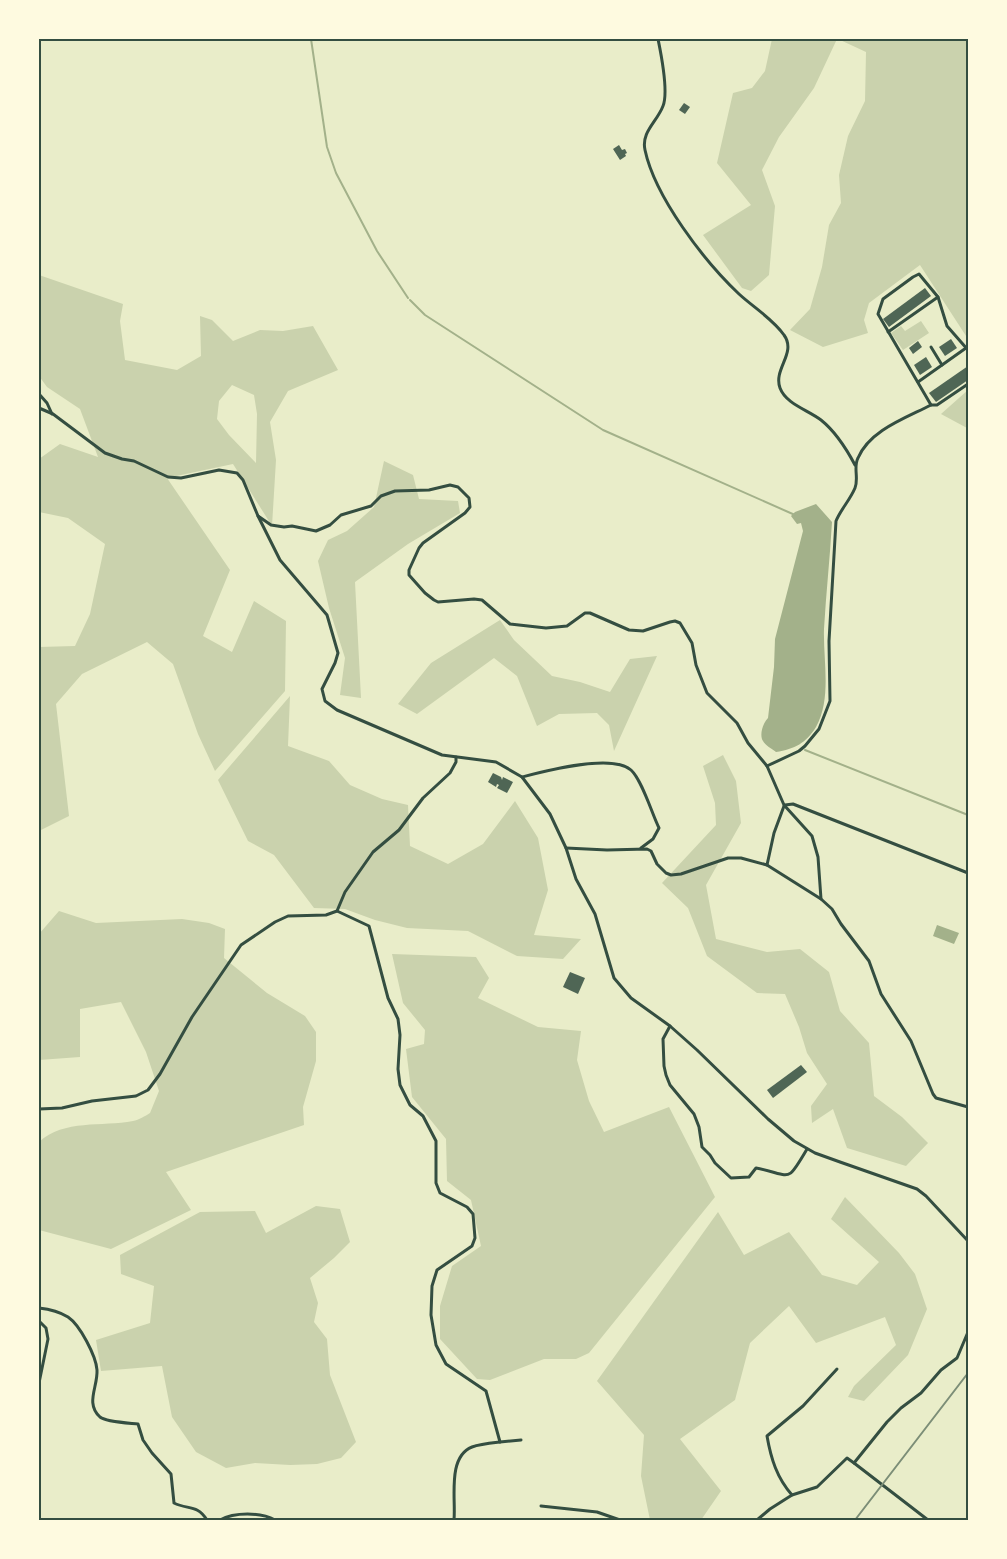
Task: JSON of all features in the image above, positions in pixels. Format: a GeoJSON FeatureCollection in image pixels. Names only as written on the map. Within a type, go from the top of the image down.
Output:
{"type":"FeatureCollection","features":[{"type":"Feature","properties":{"kind":"street"},"geometry":{"type":"LineString","coordinates":[[658,39],[662,59],[663,105],[644,138],[645,150],[656,184],[674,215],[711,264],[739,294],[783,333],[788,342],[789,349],[778,380],[784,397],[821,420],[844,445],[855,465]]}},
{"type":"Feature","properties":{"kind":"street"},"geometry":{"type":"LineString","coordinates":[[918,382],[967,349],[947,326],[938,297],[919,274],[912,277],[883,299],[878,314],[888,332],[931,404],[937,406],[968,384]]}},
{"type":"Feature","properties":{"kind":"street"},"geometry":{"type":"LineString","coordinates":[[888,332],[938,297]]}},
{"type":"Feature","properties":{"kind":"street"},"geometry":{"type":"LineString","coordinates":[[931,347],[942,365]]}},
{"type":"Feature","properties":{"kind":"street"},"geometry":{"type":"LineString","coordinates":[[39,394],[53,414]]}},
{"type":"Feature","properties":{"kind":"street"},"geometry":{"type":"LineString","coordinates":[[767,766],[799,751],[805,746],[819,729],[828,707],[830,697],[829,641],[836,521],[855,488],[855,465],[865,446],[879,433],[931,404]]}},
{"type":"Feature","properties":{"kind":"street"},"geometry":{"type":"LineString","coordinates":[[39,408],[53,414],[105,453],[134,461],[168,477],[181,478],[219,470],[237,473],[247,488],[258,516],[280,560],[327,616],[338,652],[322,689],[325,701],[338,710],[442,755],[496,762],[522,777],[550,814],[566,848],[576,879],[595,914],[614,978],[631,998],[670,1026],[768,1119],[794,1141],[807,1149],[840,1162],[917,1189],[926,1196],[968,1241]]}},
{"type":"Feature","properties":{"kind":"street"},"geometry":{"type":"LineString","coordinates":[[258,516],[271,525],[292,526],[316,531],[330,525],[340,515],[371,506],[381,496],[395,491],[429,490],[450,485],[458,487],[470,498],[470,507],[465,513],[423,543],[408,570],[409,574],[425,593],[438,602],[482,600],[510,624],[514,625],[558,628],[568,626],[585,613],[590,612],[629,630],[643,631],[675,621],[680,623],[692,643],[696,665],[707,693],[737,723],[748,743],[767,766],[784,805],[812,836],[818,857],[821,899]]}},
{"type":"Feature","properties":{"kind":"street"},"geometry":{"type":"LineString","coordinates":[[337,911],[345,892],[374,852],[399,830],[422,798],[450,773],[456,758]]}},
{"type":"Feature","properties":{"kind":"street"},"geometry":{"type":"LineString","coordinates":[[522,777],[555,769],[591,764],[612,763],[623,765],[630,769],[637,778],[659,828],[653,839],[640,848]]}},
{"type":"Feature","properties":{"kind":"street"},"geometry":{"type":"LineString","coordinates":[[784,805],[793,804],[968,872]]}},
{"type":"Feature","properties":{"kind":"street"},"geometry":{"type":"LineString","coordinates":[[767,865],[774,833],[784,805]]}},
{"type":"Feature","properties":{"kind":"street"},"geometry":{"type":"LineString","coordinates":[[566,848],[607,850],[640,848],[650,851],[656,864],[666,873],[672,875],[681,874],[720,860],[737,857],[767,865],[821,899],[832,908],[841,924],[869,960],[881,994],[911,1042],[933,1094],[936,1098],[968,1107]]}},
{"type":"Feature","properties":{"kind":"street"},"geometry":{"type":"LineString","coordinates":[[39,1109],[62,1108],[92,1101],[136,1096],[148,1090],[160,1074],[192,1017],[242,945],[275,922],[288,916],[326,915],[337,911],[369,926],[388,998],[398,1019],[400,1035],[398,1069],[400,1085],[410,1105],[423,1116],[436,1142],[436,1183],[440,1192],[467,1207],[473,1214],[475,1238],[472,1246],[437,1270],[432,1286],[431,1315],[436,1346],[446,1364],[486,1391],[500,1442]]}},
{"type":"Feature","properties":{"kind":"street"},"geometry":{"type":"LineString","coordinates":[[670,1026],[663,1039],[666,1075],[670,1084],[694,1114],[702,1147],[731,1178],[749,1177],[756,1168],[784,1176],[789,1175],[795,1170],[807,1149]]}},
{"type":"Feature","properties":{"kind":"street"},"geometry":{"type":"LineString","coordinates":[[39,1308],[68,1317],[77,1326],[93,1354],[97,1371],[92,1399],[96,1412],[102,1419],[138,1424],[143,1440],[171,1474],[174,1503],[202,1512],[207,1520]]}},
{"type":"Feature","properties":{"kind":"street"},"geometry":{"type":"LineString","coordinates":[[39,1321],[46,1328],[48,1339],[39,1383]]}},
{"type":"Feature","properties":{"kind":"street"},"geometry":{"type":"LineString","coordinates":[[854,1463],[888,1422],[928,1386],[941,1370],[957,1358],[968,1332]]}},
{"type":"Feature","properties":{"kind":"street"},"geometry":{"type":"LineString","coordinates":[[792,1495],[778,1478],[767,1436],[804,1406],[837,1369]]}},
{"type":"Feature","properties":{"kind":"street"},"geometry":{"type":"LineString","coordinates":[[454,1520],[453,1488],[461,1455],[472,1447],[521,1440]]}},
{"type":"Feature","properties":{"kind":"street"},"geometry":{"type":"LineString","coordinates":[[757,1520],[792,1495],[817,1486],[847,1458],[928,1520]]}},
{"type":"Feature","properties":{"kind":"street"},"geometry":{"type":"LineString","coordinates":[[541,1506],[597,1512],[620,1520]]}},
{"type":"Feature","properties":{"kind":"street"},"geometry":{"type":"LineString","coordinates":[[220,1520],[226,1517],[266,1515],[275,1520]]}},
{"type":"Feature","properties":{"kind":"shaded area"},"geometry":{"type":"Polygon","coordinates":[[[772,39],[837,39],[814,88],[779,137],[762,170],[775,206],[769,275],[751,291],[742,288],[703,235],[751,205],[717,163],[733,93],[752,88],[765,71],[772,39]]]}},
{"type":"Feature","properties":{"kind":"shaded area"},"geometry":{"type":"Polygon","coordinates":[[[838,39],[968,39],[968,339],[920,265],[869,303],[864,320],[868,333],[823,347],[790,330],[810,309],[822,267],[829,225],[841,203],[839,175],[848,136],[865,101],[866,52],[838,39]]]}},
{"type":"Feature","properties":{"kind":"shaded area"},"geometry":{"type":"Polygon","coordinates":[[[39,275],[123,304],[120,321],[125,360],[177,370],[201,356],[200,316],[212,320],[233,341],[260,330],[283,331],[313,326],[338,370],[288,391],[270,422],[276,460],[272,526],[233,464],[167,478],[230,570],[203,636],[232,652],[254,601],[286,621],[285,691],[215,771],[198,734],[173,664],[147,642],[82,674],[56,704],[69,816],[39,831],[39,647],[75,646],[90,614],[105,544],[68,518],[39,512],[39,459],[60,444],[98,457],[80,409],[47,387],[39,376],[39,275]],[[232,385],[219,401],[217,419],[229,435],[256,463],[257,414],[254,395],[232,385]]]}},
{"type":"Feature","properties":{"kind":"shaded area"},"geometry":{"type":"Polygon","coordinates":[[[921,321],[929,333],[903,350],[891,333],[901,326],[905,331],[921,321]]]}},
{"type":"Feature","properties":{"kind":"shaded area"},"geometry":{"type":"Polygon","coordinates":[[[968,390],[968,428],[967,428],[941,414],[968,390]]]}},
{"type":"Feature","properties":{"kind":"shaded area"},"geometry":{"type":"Polygon","coordinates":[[[384,461],[413,475],[419,499],[458,501],[460,513],[408,544],[355,582],[361,698],[340,695],[345,658],[329,608],[318,561],[328,540],[347,531],[374,507],[384,461]]]}},
{"type":"Feature","properties":{"kind":"shaded area"},"geometry":{"type":"Polygon","coordinates":[[[816,504],[832,522],[824,629],[826,679],[824,704],[816,727],[804,741],[789,749],[776,752],[764,742],[762,732],[768,718],[775,639],[803,531],[801,523],[797,524],[791,516],[795,512],[816,504]]]}},
{"type":"Feature","properties":{"kind":"shaded area"},"geometry":{"type":"Polygon","coordinates":[[[500,620],[514,640],[552,676],[580,682],[610,692],[630,659],[657,656],[614,751],[609,725],[597,713],[559,714],[537,726],[517,676],[494,658],[417,714],[398,704],[431,663],[500,620]]]}},
{"type":"Feature","properties":{"kind":"shaded area"},"geometry":{"type":"Polygon","coordinates":[[[290,696],[288,746],[329,761],[350,785],[382,799],[408,805],[410,846],[448,864],[483,844],[515,801],[538,838],[548,890],[534,935],[581,939],[563,959],[517,956],[468,931],[407,928],[375,920],[345,909],[314,908],[274,855],[248,841],[218,780],[290,696]]]}},
{"type":"Feature","properties":{"kind":"shaded area"},"geometry":{"type":"Polygon","coordinates":[[[723,755],[736,781],[741,823],[706,885],[716,939],[767,952],[800,949],[829,972],[840,1011],[869,1043],[874,1096],[902,1117],[928,1143],[906,1166],[847,1148],[833,1109],[812,1123],[811,1106],[827,1084],[807,1053],[799,1027],[785,994],[757,993],[707,956],[688,908],[662,883],[716,825],[715,803],[703,766],[723,755]]]}},
{"type":"Feature","properties":{"kind":"shaded area"},"geometry":{"type":"Polygon","coordinates":[[[59,911],[96,923],[182,919],[209,923],[225,929],[224,958],[267,993],[305,1016],[316,1032],[316,1061],[303,1107],[304,1125],[166,1172],[191,1210],[111,1249],[39,1230],[39,1142],[60,1130],[72,1127],[121,1123],[140,1119],[150,1113],[159,1091],[146,1052],[121,1002],[80,1009],[80,1057],[39,1060],[39,934],[59,911]]]}},
{"type":"Feature","properties":{"kind":"shaded area"},"geometry":{"type":"Polygon","coordinates":[[[937,925],[959,933],[954,944],[933,936],[937,925]]]}},
{"type":"Feature","properties":{"kind":"shaded area"},"geometry":{"type":"Polygon","coordinates":[[[392,954],[476,957],[489,978],[478,998],[538,1027],[581,1031],[577,1060],[589,1101],[604,1132],[669,1107],[715,1197],[589,1353],[576,1359],[544,1359],[490,1380],[477,1379],[440,1339],[440,1306],[452,1266],[481,1246],[471,1200],[447,1181],[446,1139],[412,1097],[406,1049],[424,1044],[425,1030],[403,1003],[392,954]]]}},
{"type":"Feature","properties":{"kind":"shaded area"},"geometry":{"type":"Polygon","coordinates":[[[845,1197],[899,1253],[915,1274],[927,1309],[908,1355],[864,1401],[848,1397],[854,1386],[896,1345],[885,1317],[816,1343],[789,1306],[750,1343],[735,1400],[680,1439],[721,1491],[701,1520],[650,1520],[641,1476],[644,1435],[597,1381],[718,1212],[744,1255],[789,1232],[822,1275],[857,1285],[879,1262],[831,1219],[845,1197]]]}},
{"type":"Feature","properties":{"kind":"shaded area"},"geometry":{"type":"Polygon","coordinates":[[[316,1206],[340,1209],[350,1242],[310,1278],[318,1303],[314,1322],[327,1339],[330,1375],[356,1442],[341,1458],[317,1464],[255,1463],[226,1468],[196,1452],[172,1417],[162,1366],[101,1371],[96,1340],[150,1323],[154,1286],[121,1274],[120,1255],[200,1212],[255,1211],[266,1233],[316,1206]]]}},
{"type":"Feature","properties":{"kind":"building"},"geometry":{"type":"Polygon","coordinates":[[[684,103],[690,107],[685,114],[679,110],[684,103]]]}},
{"type":"Feature","properties":{"kind":"building"},"geometry":{"type":"Polygon","coordinates":[[[619,145],[627,153],[620,160],[613,149],[619,145]]]}},
{"type":"Feature","properties":{"kind":"building"},"geometry":{"type":"Polygon","coordinates":[[[925,288],[931,296],[889,327],[883,319],[925,288]]]}},
{"type":"Feature","properties":{"kind":"building"},"geometry":{"type":"Polygon","coordinates":[[[951,339],[957,348],[945,356],[939,347],[951,339]]]}},
{"type":"Feature","properties":{"kind":"building"},"geometry":{"type":"Polygon","coordinates":[[[918,341],[922,347],[913,354],[909,348],[918,341]]]}},
{"type":"Feature","properties":{"kind":"building"},"geometry":{"type":"Polygon","coordinates":[[[926,357],[932,367],[920,375],[914,365],[926,357]]]}},
{"type":"Feature","properties":{"kind":"building"},"geometry":{"type":"Polygon","coordinates":[[[968,366],[968,380],[936,402],[929,393],[968,366]]]}},
{"type":"Feature","properties":{"kind":"building"},"geometry":{"type":"Polygon","coordinates":[[[493,773],[501,777],[502,780],[503,777],[513,782],[507,793],[497,788],[499,785],[497,784],[496,787],[488,782],[493,773]]]}},
{"type":"Feature","properties":{"kind":"building"},"geometry":{"type":"Polygon","coordinates":[[[570,972],[585,978],[578,994],[563,987],[570,972]]]}},
{"type":"Feature","properties":{"kind":"building"},"geometry":{"type":"Polygon","coordinates":[[[801,1065],[807,1072],[773,1098],[767,1090],[801,1065]]]}},
{"type":"Feature","properties":{"kind":"waterway"},"geometry":{"type":"LineString","coordinates":[[311,39],[327,147],[336,173],[377,251],[408,298]]}},
{"type":"Feature","properties":{"kind":"waterway"},"geometry":{"type":"LineString","coordinates":[[410,300],[425,315],[603,430],[795,515]]}},
{"type":"Feature","properties":{"kind":"waterway"},"geometry":{"type":"LineString","coordinates":[[805,750],[968,815]]}},
{"type":"Feature","properties":{"kind":"railway"},"geometry":{"type":"LineString","coordinates":[[855,1520],[968,1373]]}}]}
